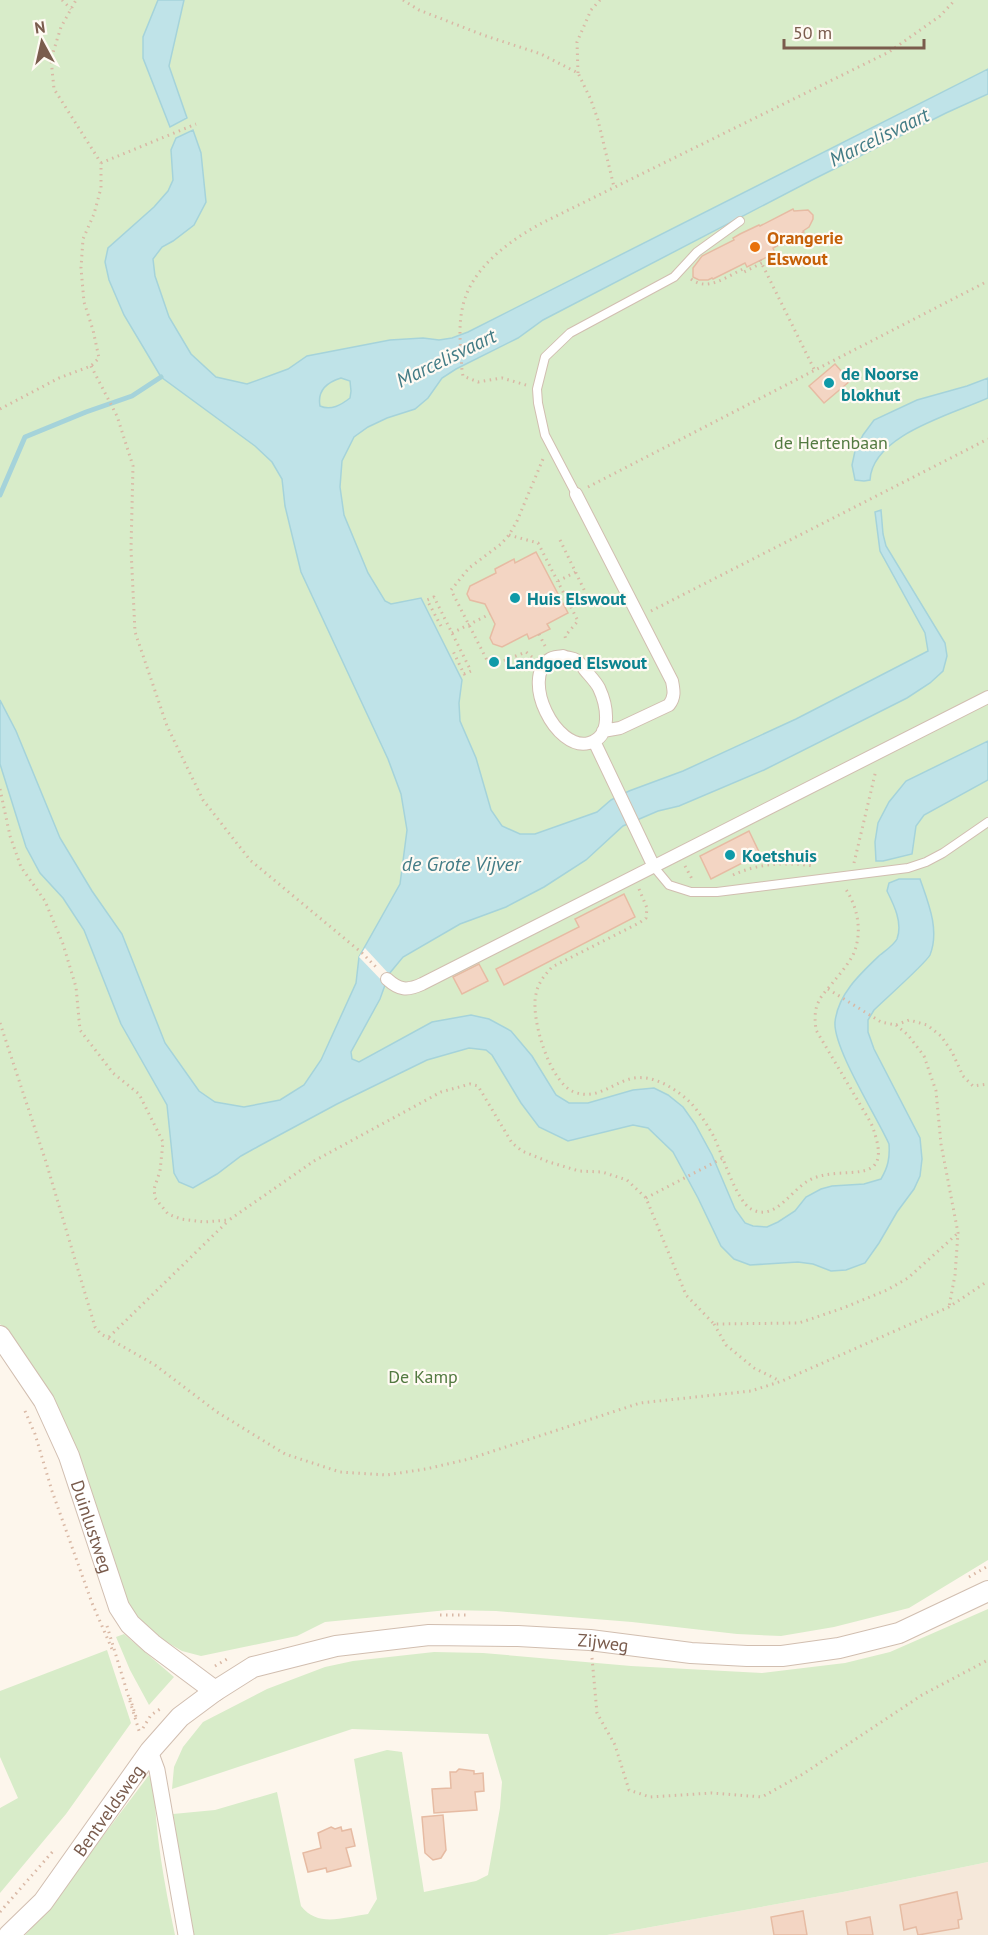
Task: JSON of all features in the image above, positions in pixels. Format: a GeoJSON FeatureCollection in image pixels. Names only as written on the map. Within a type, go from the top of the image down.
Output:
{"type":"FeatureCollection","features":[{"type":"Feature","properties":{"kind":"street"},"geometry":{"type":"LineString","coordinates":[[576,494],[672,681],[674,690],[674,699],[669,705],[620,728],[603,731]]}},
{"type":"Feature","properties":{"kind":"street"},"geometry":{"type":"LineString","coordinates":[[563,656],[568,658],[578,661],[599,687],[605,706],[607,723],[600,737],[581,744],[570,740],[557,730],[545,712],[540,690],[539,676],[542,667],[551,658],[563,656]]}},
{"type":"Feature","properties":{"kind":"street"},"geometry":{"type":"LineString","coordinates":[[387,979],[398,988],[412,989],[988,697]]}},
{"type":"Feature","properties":{"kind":"street"},"geometry":{"type":"LineString","coordinates":[[594,741],[654,867]]}},
{"type":"Feature","properties":{"kind":"street","name":"Duinlustweg"},"geometry":{"type":"LineString","coordinates":[[0,1336],[44,1401],[69,1456],[119,1607],[130,1624],[152,1644],[215,1690]]}},
{"type":"Feature","properties":{"kind":"street","name":"Zijweg"},"geometry":{"type":"LineString","coordinates":[[215,1690],[253,1667],[298,1654],[336,1646],[429,1635],[530,1636],[590,1640],[692,1653],[782,1656],[839,1648],[899,1632],[988,1590]]}},
{"type":"Feature","properties":{"kind":"street","name":"Bentveldsweg"},"geometry":{"type":"LineString","coordinates":[[9,1935],[43,1902],[150,1751],[180,1717],[215,1690]]}},
{"type":"Feature","properties":{"kind":"street"},"geometry":{"type":"LineString","coordinates":[[150,1751],[157,1770],[186,1935]]}},
{"type":"Feature","properties":{"kind":"lane"},"geometry":{"type":"LineString","coordinates":[[576,494],[544,435],[537,403],[537,389],[545,357],[570,333],[674,277],[697,252],[740,221]]}},
{"type":"Feature","properties":{"kind":"lane"},"geometry":{"type":"LineString","coordinates":[[654,867],[669,885],[691,892],[717,892],[908,868],[943,853],[988,822]]}},
{"type":"Feature","properties":{"kind":"path"},"geometry":{"type":"LineString","coordinates":[[62,0],[71,9]]}},
{"type":"Feature","properties":{"kind":"path"},"geometry":{"type":"LineString","coordinates":[[0,409],[59,378],[91,366],[99,358],[84,302],[81,268],[83,239],[94,214],[101,188],[101,163],[54,88],[51,59],[61,27],[75,0]]}},
{"type":"Feature","properties":{"kind":"path"},"geometry":{"type":"LineString","coordinates":[[403,0],[419,10],[540,54],[578,74]]}},
{"type":"Feature","properties":{"kind":"path"},"geometry":{"type":"LineString","coordinates":[[600,0],[591,10],[577,42],[578,74],[598,120],[615,187]]}},
{"type":"Feature","properties":{"kind":"path"},"geometry":{"type":"LineString","coordinates":[[537,389],[502,378],[478,382],[463,376],[462,371],[460,328],[461,311],[465,298],[483,268],[509,243],[542,223],[889,52],[940,16],[955,0]]}},
{"type":"Feature","properties":{"kind":"path"},"geometry":{"type":"LineString","coordinates":[[101,163],[196,124]]}},
{"type":"Feature","properties":{"kind":"path"},"geometry":{"type":"LineString","coordinates":[[682,268],[693,281],[709,285],[743,269],[744,272],[761,262],[815,370]]}},
{"type":"Feature","properties":{"kind":"path"},"geometry":{"type":"LineString","coordinates":[[576,494],[988,281]]}},
{"type":"Feature","properties":{"kind":"path"},"geometry":{"type":"LineString","coordinates":[[91,366],[117,416],[133,466],[131,549],[135,632],[167,726],[203,800],[250,860],[362,952],[387,979]]}},
{"type":"Feature","properties":{"kind":"path"},"geometry":{"type":"LineString","coordinates":[[639,617],[988,439]]}},
{"type":"Feature","properties":{"kind":"path"},"geometry":{"type":"LineString","coordinates":[[542,667],[526,652],[489,666],[451,590],[469,568],[501,544],[509,535],[550,445]]}},
{"type":"Feature","properties":{"kind":"path"},"geometry":{"type":"LineString","coordinates":[[509,535],[538,543],[578,621],[565,636],[568,658]]}},
{"type":"Feature","properties":{"kind":"path"},"geometry":{"type":"LineString","coordinates":[[560,540],[591,603]]}},
{"type":"Feature","properties":{"kind":"path"},"geometry":{"type":"LineString","coordinates":[[558,581],[576,572]]}},
{"type":"Feature","properties":{"kind":"path"},"geometry":{"type":"LineString","coordinates":[[441,626],[427,600],[434,597],[471,671],[464,674],[452,649]]}},
{"type":"Feature","properties":{"kind":"path"},"geometry":{"type":"LineString","coordinates":[[452,633],[490,614]]}},
{"type":"Feature","properties":{"kind":"path"},"geometry":{"type":"LineString","coordinates":[[852,898],[852,875],[874,780],[877,753]]}},
{"type":"Feature","properties":{"kind":"path"},"geometry":{"type":"LineString","coordinates":[[0,789],[10,836],[21,867],[45,901],[63,944],[76,987],[80,1030],[113,1072],[139,1094],[163,1142],[154,1189],[155,1198],[168,1214],[181,1219],[204,1222],[229,1220]]}},
{"type":"Feature","properties":{"kind":"path"},"geometry":{"type":"LineString","coordinates":[[634,877],[647,908],[646,918],[552,968],[541,979],[535,996],[537,1026],[550,1066],[571,1091],[587,1095],[599,1093],[633,1078],[650,1078],[668,1085],[691,1103],[713,1136],[743,1201],[749,1209],[760,1212],[775,1210],[808,1181],[820,1176],[857,1172],[870,1169],[876,1164],[878,1139],[872,1123],[816,1030],[815,1013],[818,1000],[828,989],[873,1018],[896,1025],[908,1035],[924,1056],[936,1091],[941,1144],[958,1233],[955,1275],[949,1306]]}},
{"type":"Feature","properties":{"kind":"path"},"geometry":{"type":"LineString","coordinates":[[896,1025],[909,1020],[927,1025],[941,1035],[963,1076],[974,1086],[988,1084]]}},
{"type":"Feature","properties":{"kind":"path"},"geometry":{"type":"LineString","coordinates":[[0,1023],[46,1162],[95,1327],[102,1334],[155,1365],[217,1412],[285,1454],[340,1472],[386,1475],[426,1469],[469,1459],[640,1403],[750,1391],[782,1381],[949,1306],[988,1281]]}},
{"type":"Feature","properties":{"kind":"path"},"geometry":{"type":"LineString","coordinates":[[109,1337],[229,1220],[314,1161],[441,1092],[470,1084],[478,1086],[512,1143],[522,1151],[579,1171],[602,1172],[627,1180],[646,1198],[686,1295],[714,1324],[726,1345],[754,1368],[782,1381]]}},
{"type":"Feature","properties":{"kind":"path"},"geometry":{"type":"LineString","coordinates":[[646,1198],[723,1158]]}},
{"type":"Feature","properties":{"kind":"path"},"geometry":{"type":"LineString","coordinates":[[714,1324],[799,1323],[843,1308],[887,1290],[908,1278],[958,1233]]}},
{"type":"Feature","properties":{"kind":"path"},"geometry":{"type":"LineString","coordinates":[[22,1403],[35,1434],[52,1491],[92,1603],[136,1712],[139,1734]]}},
{"type":"Feature","properties":{"kind":"path"},"geometry":{"type":"LineString","coordinates":[[591,1649],[597,1713],[615,1745],[629,1790],[650,1797],[712,1793],[762,1797],[803,1774],[922,1695],[988,1660]]}},
{"type":"Feature","properties":{"kind":"shaded area"},"geometry":{"type":"Polygon","coordinates":[[[988,1862],[988,1935],[607,1935],[843,1892],[988,1862]]]}},
{"type":"Feature","properties":{"kind":"green space","name":"Landgoed Elswout"},"geometry":{"type":"Polygon","coordinates":[[[0,0],[988,0],[988,1560],[909,1608],[834,1627],[781,1636],[737,1634],[632,1622],[496,1611],[448,1610],[325,1622],[297,1636],[201,1656],[182,1651],[153,1634],[129,1608],[16,1344],[0,1324],[0,0]]]}},
{"type":"Feature","properties":{"kind":"green space"},"geometry":{"type":"Polygon","coordinates":[[[988,1609],[988,1862],[843,1892],[607,1935],[193,1935],[173,1814],[215,1810],[277,1792],[301,1906],[308,1913],[323,1919],[341,1919],[368,1914],[377,1899],[354,1759],[387,1750],[402,1752],[424,1892],[476,1881],[488,1875],[500,1808],[502,1782],[488,1734],[352,1729],[172,1789],[174,1767],[183,1747],[203,1722],[267,1689],[325,1667],[353,1661],[434,1652],[483,1653],[631,1666],[762,1673],[845,1663],[890,1652],[988,1609]]]}},
{"type":"Feature","properties":{"kind":"green space"},"geometry":{"type":"Polygon","coordinates":[[[124,1634],[174,1677],[149,1705],[130,1670],[116,1637],[124,1634]]]}},
{"type":"Feature","properties":{"kind":"green space"},"geometry":{"type":"Polygon","coordinates":[[[107,1650],[131,1723],[66,1814],[0,1893],[0,1808],[18,1798],[0,1757],[0,1691],[107,1650]]]}},
{"type":"Feature","properties":{"kind":"green space"},"geometry":{"type":"Polygon","coordinates":[[[149,1775],[154,1779],[161,1858],[175,1935],[25,1935],[48,1909],[149,1775]]]}},
{"type":"Feature","properties":{"kind":"water"},"geometry":{"type":"Polygon","coordinates":[[[158,0],[184,0],[169,66],[187,118],[170,127],[143,58],[143,37],[158,0]]]}},
{"type":"Feature","properties":{"kind":"water"},"geometry":{"type":"Polygon","coordinates":[[[988,69],[988,94],[814,179],[543,320],[518,338],[456,369],[442,378],[428,398],[415,409],[387,418],[354,437],[342,461],[340,487],[344,515],[368,573],[385,601],[391,604],[421,598],[462,680],[459,703],[460,721],[476,758],[491,810],[502,826],[520,834],[535,834],[597,812],[611,800],[629,791],[683,771],[796,719],[928,651],[925,633],[880,551],[875,512],[881,510],[886,546],[945,643],[947,656],[943,671],[930,683],[907,698],[764,770],[679,806],[658,811],[623,826],[586,860],[544,887],[506,907],[460,924],[403,957],[389,974],[380,999],[351,1052],[352,1059],[359,1062],[432,1022],[471,1015],[489,1019],[511,1031],[532,1056],[556,1095],[569,1103],[588,1103],[633,1090],[654,1088],[668,1095],[683,1107],[695,1124],[712,1155],[735,1209],[745,1223],[767,1227],[795,1211],[806,1197],[821,1189],[864,1184],[881,1179],[885,1170],[889,1158],[889,1144],[848,1065],[836,1034],[835,1022],[840,1002],[851,985],[897,939],[898,920],[887,891],[889,883],[899,879],[920,879],[933,926],[934,936],[930,955],[874,1010],[868,1020],[868,1032],[874,1049],[920,1138],[922,1159],[920,1176],[914,1189],[865,1263],[846,1270],[831,1271],[813,1264],[798,1262],[750,1265],[734,1259],[721,1246],[673,1152],[648,1128],[633,1125],[568,1141],[539,1127],[521,1103],[492,1055],[486,1050],[469,1048],[427,1060],[337,1104],[259,1146],[193,1188],[179,1182],[174,1173],[167,1105],[121,1024],[84,930],[63,898],[40,873],[26,847],[0,764],[0,700],[16,731],[60,838],[92,891],[122,934],[165,1043],[199,1091],[215,1102],[244,1107],[280,1100],[304,1085],[321,1060],[356,983],[359,957],[400,884],[407,830],[401,794],[388,759],[301,572],[285,506],[282,479],[272,462],[255,446],[161,377],[124,315],[109,280],[105,262],[108,248],[154,207],[168,191],[173,180],[171,150],[176,138],[193,130],[201,153],[206,202],[194,225],[162,247],[153,259],[155,276],[169,317],[191,354],[216,377],[247,384],[288,369],[307,356],[390,340],[423,338],[439,340],[468,332],[988,69]],[[341,378],[328,384],[320,395],[320,406],[328,408],[336,406],[350,398],[350,381],[341,378]]]}},
{"type":"Feature","properties":{"kind":"water"},"geometry":{"type":"Polygon","coordinates":[[[988,378],[988,398],[936,419],[899,438],[884,450],[874,464],[870,480],[855,480],[852,465],[855,451],[874,420],[917,400],[988,378]]]}},
{"type":"Feature","properties":{"kind":"water"},"geometry":{"type":"Polygon","coordinates":[[[988,741],[988,780],[924,815],[916,826],[912,854],[876,861],[875,842],[878,823],[889,802],[906,781],[988,741]]]}},
{"type":"Feature","properties":{"kind":"pier"},"geometry":{"type":"Polygon","coordinates":[[[365,948],[389,974],[385,984],[359,957],[365,948]]]}},
{"type":"Feature","properties":{"kind":"building"},"geometry":{"type":"Polygon","coordinates":[[[793,209],[794,211],[808,210],[813,215],[813,219],[804,232],[773,248],[775,253],[747,267],[745,263],[713,279],[699,280],[693,277],[693,268],[702,256],[734,240],[733,238],[740,234],[793,209]]]}},
{"type":"Feature","properties":{"kind":"building","name":"de Noorse blokhut"},"geometry":{"type":"Polygon","coordinates":[[[835,364],[850,381],[824,403],[809,386],[835,364]]]}},
{"type":"Feature","properties":{"kind":"building","name":"Huis Elswout"},"geometry":{"type":"Polygon","coordinates":[[[536,552],[568,613],[547,624],[550,629],[529,639],[527,634],[502,647],[493,644],[490,638],[495,624],[485,604],[470,600],[467,594],[470,586],[496,573],[495,569],[514,559],[515,563],[536,552]]]}},
{"type":"Feature","properties":{"kind":"building","name":"Koetshuis"},"geometry":{"type":"Polygon","coordinates":[[[749,831],[760,854],[711,879],[700,856],[749,831]]]}},
{"type":"Feature","properties":{"kind":"building"},"geometry":{"type":"Polygon","coordinates":[[[624,894],[635,917],[504,985],[496,969],[579,927],[575,919],[624,894]]]}},
{"type":"Feature","properties":{"kind":"building"},"geometry":{"type":"Polygon","coordinates":[[[479,964],[488,981],[462,994],[453,977],[479,964]]]}},
{"type":"Feature","properties":{"kind":"building"},"geometry":{"type":"Polygon","coordinates":[[[459,1769],[474,1771],[474,1774],[483,1773],[484,1791],[475,1792],[477,1810],[434,1813],[432,1789],[451,1788],[450,1772],[456,1772],[459,1769]]]}},
{"type":"Feature","properties":{"kind":"building"},"geometry":{"type":"Polygon","coordinates":[[[443,1815],[446,1850],[441,1858],[433,1860],[425,1853],[422,1817],[443,1815]]]}},
{"type":"Feature","properties":{"kind":"building"},"geometry":{"type":"Polygon","coordinates":[[[331,1827],[335,1829],[341,1827],[342,1831],[351,1829],[355,1846],[346,1848],[351,1866],[327,1872],[326,1868],[308,1872],[303,1853],[321,1848],[318,1833],[331,1827]]]}},
{"type":"Feature","properties":{"kind":"building"},"geometry":{"type":"Polygon","coordinates":[[[957,1892],[962,1919],[958,1920],[959,1928],[918,1935],[916,1927],[904,1930],[900,1905],[957,1892]]]}},
{"type":"Feature","properties":{"kind":"building"},"geometry":{"type":"Polygon","coordinates":[[[803,1911],[807,1935],[774,1935],[771,1917],[803,1911]]]}},
{"type":"Feature","properties":{"kind":"building"},"geometry":{"type":"Polygon","coordinates":[[[870,1917],[873,1935],[848,1935],[846,1922],[870,1917]]]}},
{"type":"Feature","properties":{"kind":"waterway"},"geometry":{"type":"LineString","coordinates":[[0,495],[25,437],[132,396],[161,377]]}},
{"type":"Feature","properties":{"kind":"place","name":"Orangerie Elswout"},"geometry":{"type":"Point","coordinates":[755,247]}},
{"type":"Feature","properties":{"kind":"place","name":"de Noorse blokhut"},"geometry":{"type":"Point","coordinates":[829,383]}},
{"type":"Feature","properties":{"kind":"place","name":"Huis Elswout"},"geometry":{"type":"Point","coordinates":[515,598]}},
{"type":"Feature","properties":{"kind":"place","name":"Landgoed Elswout"},"geometry":{"type":"Point","coordinates":[494,662]}},
{"type":"Feature","properties":{"kind":"place","name":"Koetshuis"},"geometry":{"type":"Point","coordinates":[730,855]}},
{"type":"Feature","properties":{"kind":"water label","name":"Marcelisvaart"},"geometry":{"type":"Point","coordinates":[879,137]}},
{"type":"Feature","properties":{"kind":"water label","name":"Marcelisvaart"},"geometry":{"type":"Point","coordinates":[446,358]}},
{"type":"Feature","properties":{"kind":"water label","name":"de Grote Vijver"},"geometry":{"type":"Point","coordinates":[461,864]}},
{"type":"Feature","properties":{"kind":"park label","name":"de Hertenbaan"},"geometry":{"type":"Point","coordinates":[831,442]}},
{"type":"Feature","properties":{"kind":"park label","name":"De Kamp"},"geometry":{"type":"Point","coordinates":[423,1376]}}]}
